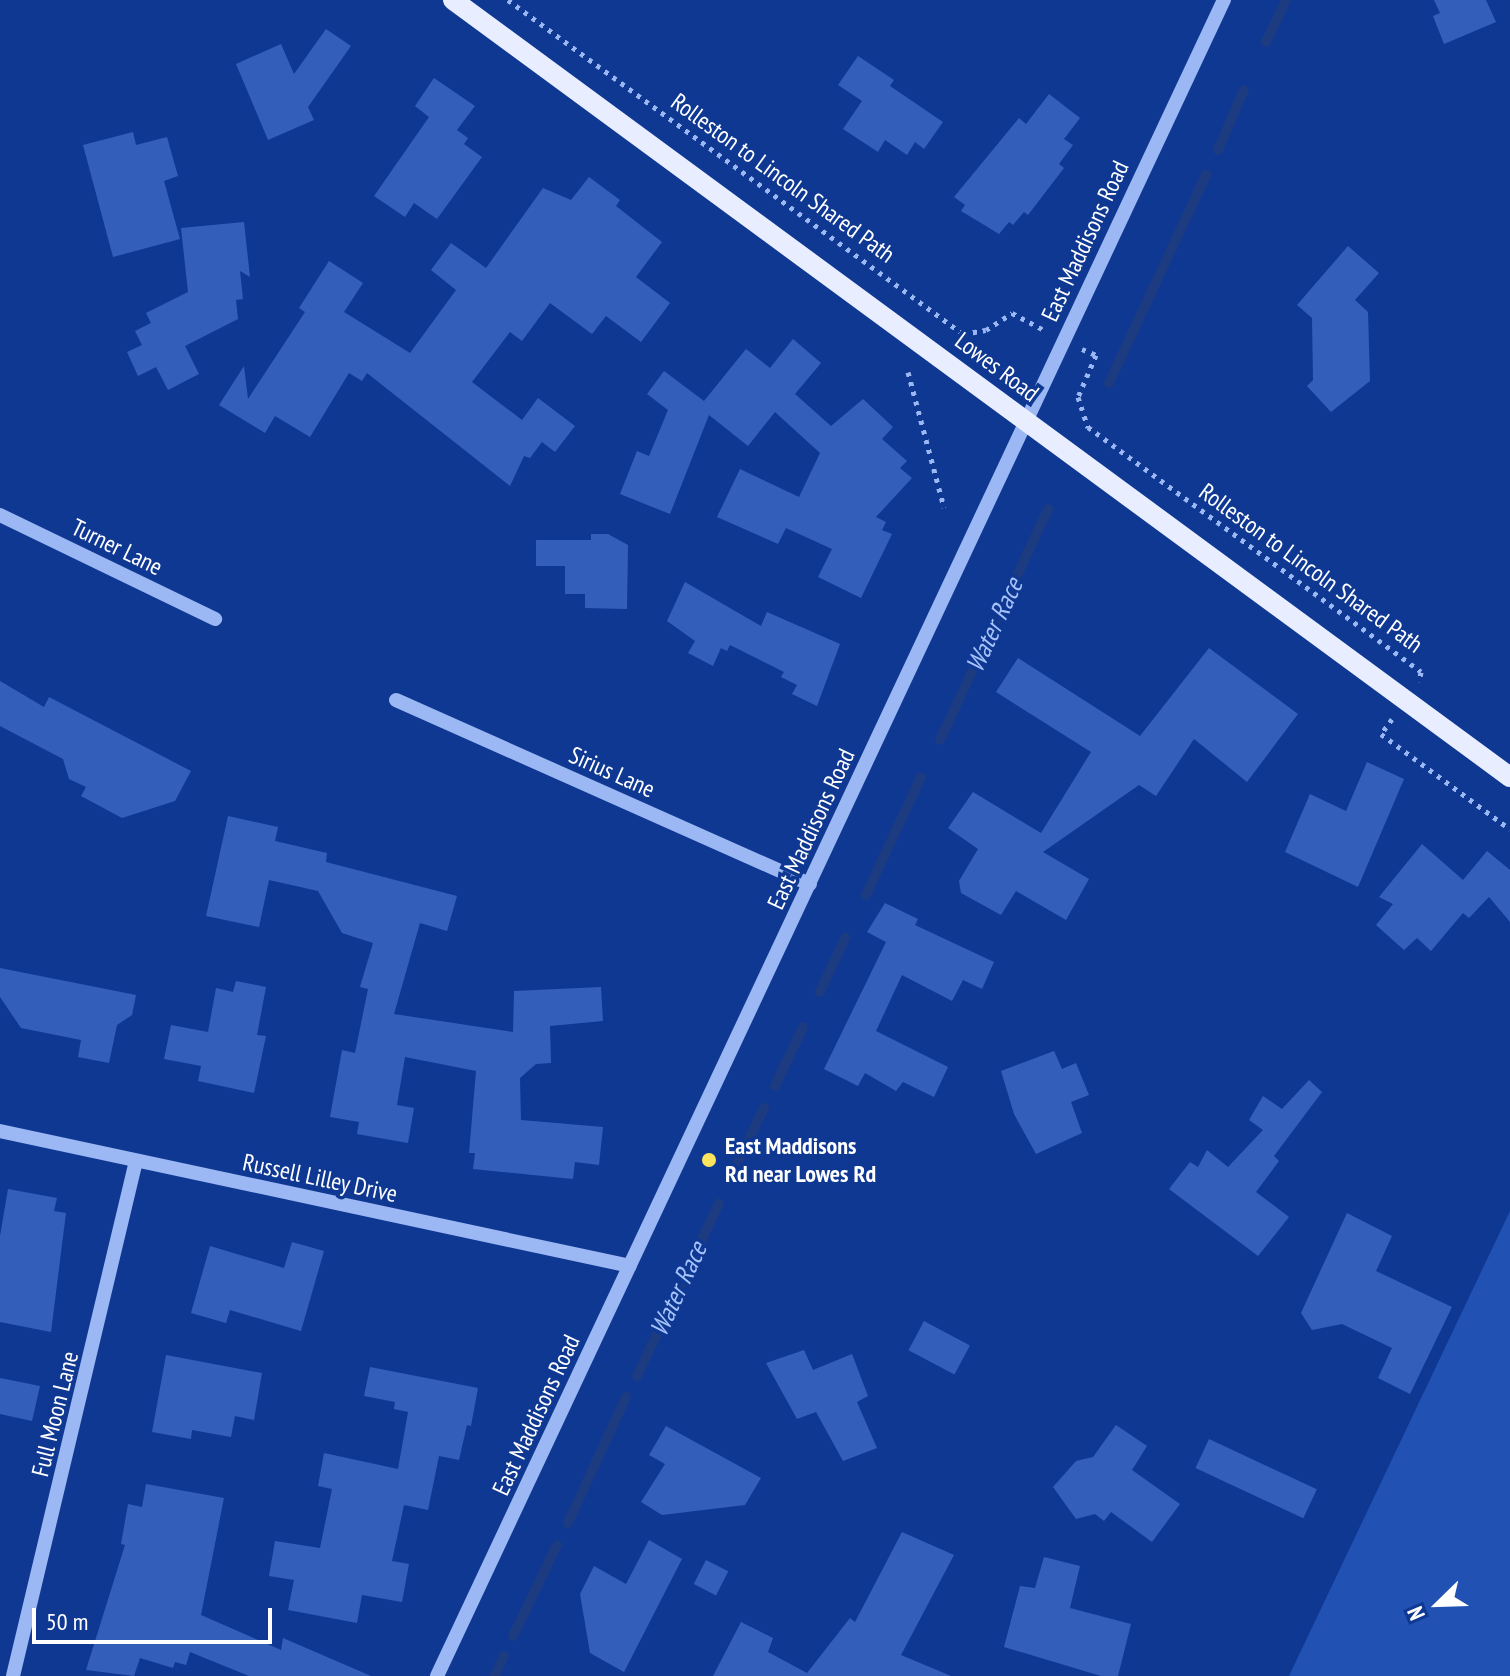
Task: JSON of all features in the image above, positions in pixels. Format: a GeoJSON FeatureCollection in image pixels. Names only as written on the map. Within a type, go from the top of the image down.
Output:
{"type":"FeatureCollection","features":[{"type":"Feature","properties":{"kind":"main road","name":"Lowes Road"},"geometry":{"type":"LineString","coordinates":[[453,0],[1510,777]]}},
{"type":"Feature","properties":{"kind":"street","name":"East Maddisons Road"},"geometry":{"type":"LineString","coordinates":[[437,1676],[1224,0]]}},
{"type":"Feature","properties":{"kind":"street","name":"Turner Lane"},"geometry":{"type":"LineString","coordinates":[[0,515],[215,619]]}},
{"type":"Feature","properties":{"kind":"street","name":"Sirius Lane"},"geometry":{"type":"LineString","coordinates":[[396,700],[810,884]]}},
{"type":"Feature","properties":{"kind":"street","name":"Russell Lilley Drive"},"geometry":{"type":"LineString","coordinates":[[0,1131],[630,1266]]}},
{"type":"Feature","properties":{"kind":"street","name":"Full Moon Lane"},"geometry":{"type":"LineString","coordinates":[[13,1676],[136,1161]]}},
{"type":"Feature","properties":{"kind":"path","name":"Rolleston to Lincoln Shared Path"},"geometry":{"type":"LineString","coordinates":[[508,0],[971,336]]}},
{"type":"Feature","properties":{"kind":"path"},"geometry":{"type":"LineString","coordinates":[[966,344],[971,336],[1012,313],[1042,329]]}},
{"type":"Feature","properties":{"kind":"path","name":"Rolleston to Lincoln Shared Path"},"geometry":{"type":"LineString","coordinates":[[1086,351],[1096,355],[1078,406],[1088,427],[1421,672],[1421,680]]}},
{"type":"Feature","properties":{"kind":"path"},"geometry":{"type":"LineString","coordinates":[[908,372],[944,507]]}},
{"type":"Feature","properties":{"kind":"path"},"geometry":{"type":"LineString","coordinates":[[1389,723],[1381,734],[1510,829]]}},
{"type":"Feature","properties":{"kind":"shaded area"},"geometry":{"type":"Polygon","coordinates":[[[1510,1211],[1510,1676],[1289,1676],[1510,1211]]]}},
{"type":"Feature","properties":{"kind":"building"},"geometry":{"type":"Polygon","coordinates":[[[1434,0],[1486,0],[1496,22],[1444,44],[1433,16],[1440,13],[1434,0]]]}},
{"type":"Feature","properties":{"kind":"building"},"geometry":{"type":"Polygon","coordinates":[[[326,29],[351,46],[308,107],[314,120],[268,140],[236,64],[281,44],[294,74],[326,29]]]}},
{"type":"Feature","properties":{"kind":"building"},"geometry":{"type":"Polygon","coordinates":[[[858,56],[894,80],[890,86],[943,122],[924,149],[915,142],[907,155],[885,140],[878,152],[843,129],[862,101],[838,85],[858,56]]]}},
{"type":"Feature","properties":{"kind":"building"},"geometry":{"type":"Polygon","coordinates":[[[434,78],[475,106],[457,130],[468,138],[464,144],[482,157],[437,219],[414,203],[405,217],[374,196],[429,117],[415,106],[434,78]]]}},
{"type":"Feature","properties":{"kind":"building"},"geometry":{"type":"Polygon","coordinates":[[[1049,94],[1080,118],[1064,139],[1073,145],[1059,164],[1064,168],[1028,215],[1024,212],[1013,225],[1009,222],[999,234],[961,211],[965,205],[954,197],[1019,118],[1026,124],[1049,94]]]}},
{"type":"Feature","properties":{"kind":"building"},"geometry":{"type":"Polygon","coordinates":[[[133,132],[136,145],[167,137],[178,176],[164,181],[180,239],[113,257],[83,145],[133,132]]]}},
{"type":"Feature","properties":{"kind":"building"},"geometry":{"type":"Polygon","coordinates":[[[589,177],[620,200],[616,206],[662,242],[636,277],[670,303],[641,342],[606,316],[592,334],[550,303],[522,341],[510,332],[472,382],[522,420],[538,398],[575,426],[555,452],[542,442],[530,458],[524,456],[510,486],[367,373],[362,381],[349,373],[310,437],[275,416],[265,433],[219,405],[244,366],[248,399],[305,312],[299,308],[329,261],[363,283],[344,312],[410,353],[456,290],[431,270],[451,243],[486,268],[543,188],[571,200],[589,177]]]}},
{"type":"Feature","properties":{"kind":"building"},"geometry":{"type":"Polygon","coordinates":[[[244,222],[250,277],[240,271],[243,299],[236,300],[238,319],[185,346],[199,374],[168,390],[156,367],[138,376],[127,352],[142,345],[135,331],[151,323],[146,313],[188,292],[181,228],[244,222]]]}},
{"type":"Feature","properties":{"kind":"building"},"geometry":{"type":"Polygon","coordinates":[[[1348,246],[1379,273],[1355,300],[1368,312],[1370,381],[1331,412],[1307,386],[1313,380],[1312,318],[1297,305],[1348,246]]]}},
{"type":"Feature","properties":{"kind":"building"},"geometry":{"type":"Polygon","coordinates":[[[793,339],[821,363],[795,394],[831,426],[863,399],[893,427],[882,439],[907,461],[900,468],[912,478],[876,517],[886,522],[882,530],[892,534],[861,598],[818,577],[832,549],[786,528],[778,544],[717,517],[740,469],[799,497],[820,453],[775,412],[748,446],[709,415],[670,514],[620,494],[637,451],[649,456],[668,410],[647,394],[664,371],[704,401],[746,349],[770,368],[793,339]]]}},
{"type":"Feature","properties":{"kind":"building"},"geometry":{"type":"Polygon","coordinates":[[[591,534],[608,534],[628,545],[627,609],[585,608],[585,594],[565,594],[565,566],[536,566],[536,540],[591,540],[591,534]]]}},
{"type":"Feature","properties":{"kind":"building"},"geometry":{"type":"Polygon","coordinates":[[[685,582],[761,626],[767,612],[840,644],[817,706],[792,694],[797,685],[781,677],[784,672],[730,645],[727,651],[721,648],[713,666],[688,653],[695,641],[667,621],[685,582]]]}},
{"type":"Feature","properties":{"kind":"building"},"geometry":{"type":"Polygon","coordinates":[[[1209,648],[1298,714],[1247,782],[1194,739],[1156,796],[1139,785],[1043,852],[1089,879],[1066,920],[1016,891],[1001,915],[961,893],[959,881],[978,849],[948,828],[973,792],[1041,833],[1091,752],[996,692],[1018,658],[1140,736],[1209,648]]]}},
{"type":"Feature","properties":{"kind":"building"},"geometry":{"type":"Polygon","coordinates":[[[0,681],[44,707],[49,697],[191,771],[175,801],[122,818],[81,796],[86,787],[69,779],[63,759],[0,726],[0,681]]]}},
{"type":"Feature","properties":{"kind":"building"},"geometry":{"type":"Polygon","coordinates":[[[1367,762],[1404,779],[1358,887],[1285,852],[1310,794],[1346,811],[1367,762]]]}},
{"type":"Feature","properties":{"kind":"building"},"geometry":{"type":"Polygon","coordinates":[[[228,816],[278,827],[275,841],[327,853],[326,862],[457,896],[447,931],[420,923],[394,1014],[513,1032],[514,991],[601,987],[603,1021],[550,1026],[551,1063],[536,1064],[520,1078],[521,1120],[603,1127],[599,1165],[575,1162],[573,1179],[473,1169],[475,1153],[469,1153],[476,1071],[405,1057],[397,1105],[414,1108],[408,1143],[357,1134],[359,1122],[330,1117],[342,1050],[355,1053],[368,989],[360,987],[373,943],[342,933],[318,891],[269,880],[259,927],[206,916],[228,816]]]}},
{"type":"Feature","properties":{"kind":"building"},"geometry":{"type":"Polygon","coordinates":[[[1422,844],[1463,880],[1487,851],[1510,870],[1510,922],[1489,897],[1469,918],[1463,913],[1431,951],[1417,938],[1404,950],[1376,925],[1393,904],[1379,897],[1422,844]]]}},
{"type":"Feature","properties":{"kind":"building"},"geometry":{"type":"Polygon","coordinates":[[[885,903],[918,919],[915,925],[994,962],[982,989],[963,980],[952,1001],[902,975],[876,1031],[948,1067],[934,1097],[903,1082],[896,1091],[865,1073],[858,1086],[824,1069],[886,942],[867,932],[885,903]]]}},
{"type":"Feature","properties":{"kind":"building"},"geometry":{"type":"Polygon","coordinates":[[[0,968],[136,995],[132,1015],[117,1025],[109,1063],[78,1057],[81,1040],[21,1028],[0,997],[0,968]]]}},
{"type":"Feature","properties":{"kind":"building"},"geometry":{"type":"Polygon","coordinates":[[[236,981],[266,987],[257,1035],[266,1036],[254,1093],[198,1081],[201,1066],[164,1059],[171,1025],[208,1032],[216,988],[233,992],[236,981]]]}},
{"type":"Feature","properties":{"kind":"building"},"geometry":{"type":"Polygon","coordinates":[[[1054,1051],[1062,1069],[1076,1063],[1089,1095],[1071,1102],[1082,1133],[1036,1154],[1014,1114],[1001,1071],[1054,1051]]]}},
{"type":"Feature","properties":{"kind":"building"},"geometry":{"type":"Polygon","coordinates":[[[1309,1080],[1322,1092],[1274,1156],[1279,1161],[1256,1192],[1289,1217],[1258,1256],[1169,1189],[1190,1162],[1198,1167],[1207,1150],[1228,1167],[1263,1130],[1249,1120],[1263,1096],[1282,1109],[1309,1080]]]}},
{"type":"Feature","properties":{"kind":"building"},"geometry":{"type":"Polygon","coordinates":[[[8,1189],[57,1198],[54,1211],[66,1213],[51,1332],[0,1322],[0,1236],[8,1189]]]}},
{"type":"Feature","properties":{"kind":"building"},"geometry":{"type":"Polygon","coordinates":[[[1347,1213],[1392,1236],[1376,1271],[1452,1307],[1410,1394],[1378,1378],[1392,1348],[1342,1324],[1312,1330],[1301,1313],[1347,1213]]]}},
{"type":"Feature","properties":{"kind":"building"},"geometry":{"type":"Polygon","coordinates":[[[292,1242],[324,1251],[301,1331],[230,1310],[226,1323],[191,1313],[210,1246],[284,1268],[292,1242]]]}},
{"type":"Feature","properties":{"kind":"building"},"geometry":{"type":"Polygon","coordinates":[[[924,1321],[970,1345],[954,1375],[909,1350],[924,1321]]]}},
{"type":"Feature","properties":{"kind":"building"},"geometry":{"type":"Polygon","coordinates":[[[804,1350],[813,1370],[852,1354],[868,1396],[857,1402],[877,1448],[843,1461],[816,1412],[797,1419],[766,1363],[804,1350]]]}},
{"type":"Feature","properties":{"kind":"building"},"geometry":{"type":"Polygon","coordinates":[[[166,1355],[262,1373],[254,1420],[235,1416],[231,1437],[192,1430],[191,1439],[152,1432],[166,1355]]]}},
{"type":"Feature","properties":{"kind":"building"},"geometry":{"type":"Polygon","coordinates":[[[370,1367],[478,1388],[471,1426],[467,1425],[459,1460],[439,1456],[428,1510],[404,1505],[392,1561],[409,1564],[402,1602],[362,1595],[357,1623],[288,1610],[294,1580],[269,1576],[275,1541],[320,1548],[332,1489],[318,1486],[324,1453],[398,1469],[408,1412],[394,1409],[395,1402],[364,1396],[370,1367]]]}},
{"type":"Feature","properties":{"kind":"building"},"geometry":{"type":"Polygon","coordinates":[[[0,1378],[40,1386],[32,1421],[0,1414],[0,1378]]]}},
{"type":"Feature","properties":{"kind":"building"},"geometry":{"type":"Polygon","coordinates":[[[1116,1425],[1147,1446],[1132,1470],[1180,1504],[1152,1542],[1111,1512],[1104,1521],[1095,1514],[1076,1519],[1053,1487],[1076,1461],[1093,1457],[1116,1425]]]}},
{"type":"Feature","properties":{"kind":"building"},"geometry":{"type":"Polygon","coordinates":[[[666,1426],[761,1478],[745,1505],[662,1515],[641,1502],[665,1464],[649,1455],[666,1426]]]}},
{"type":"Feature","properties":{"kind":"building"},"geometry":{"type":"Polygon","coordinates":[[[1209,1439],[1317,1489],[1303,1518],[1195,1468],[1209,1439]]]}},
{"type":"Feature","properties":{"kind":"building"},"geometry":{"type":"Polygon","coordinates":[[[146,1484],[224,1498],[201,1615],[281,1650],[283,1638],[371,1676],[249,1676],[190,1652],[186,1665],[175,1662],[173,1668],[140,1658],[134,1676],[86,1670],[125,1545],[121,1544],[128,1504],[142,1507],[146,1484]]]}},
{"type":"Feature","properties":{"kind":"building"},"geometry":{"type":"Polygon","coordinates":[[[902,1532],[954,1555],[901,1655],[951,1676],[713,1676],[741,1622],[773,1638],[768,1652],[807,1673],[850,1618],[855,1622],[902,1532]]]}},
{"type":"Feature","properties":{"kind":"building"},"geometry":{"type":"Polygon","coordinates":[[[649,1540],[682,1559],[624,1672],[590,1653],[580,1594],[594,1566],[626,1584],[649,1540]]]}},
{"type":"Feature","properties":{"kind":"building"},"geometry":{"type":"Polygon","coordinates":[[[1044,1557],[1080,1566],[1070,1608],[1131,1624],[1118,1676],[1101,1676],[1004,1647],[1020,1586],[1035,1588],[1044,1557]]]}},
{"type":"Feature","properties":{"kind":"building"},"geometry":{"type":"Polygon","coordinates":[[[706,1560],[728,1571],[716,1595],[694,1584],[706,1560]]]}},
{"type":"Feature","properties":{"kind":"waterway","name":"Water Race"},"geometry":{"type":"LineString","coordinates":[[1266,42],[1286,0]]}},
{"type":"Feature","properties":{"kind":"waterway","name":"Water Race"},"geometry":{"type":"LineString","coordinates":[[1218,150],[1244,90]]}},
{"type":"Feature","properties":{"kind":"waterway","name":"Water Race"},"geometry":{"type":"LineString","coordinates":[[1109,383],[1206,175]]}},
{"type":"Feature","properties":{"kind":"waterway","name":"Water Race"},"geometry":{"type":"LineString","coordinates":[[940,740],[1048,509]]}},
{"type":"Feature","properties":{"kind":"waterway","name":"Water Race"},"geometry":{"type":"LineString","coordinates":[[866,895],[921,777]]}},
{"type":"Feature","properties":{"kind":"waterway","name":"Water Race"},"geometry":{"type":"LineString","coordinates":[[820,992],[845,938]]}},
{"type":"Feature","properties":{"kind":"waterway","name":"Water Race"},"geometry":{"type":"LineString","coordinates":[[775,1086],[803,1027]]}},
{"type":"Feature","properties":{"kind":"waterway","name":"Water Race"},"geometry":{"type":"LineString","coordinates":[[731,1176],[764,1108]]}},
{"type":"Feature","properties":{"kind":"waterway","name":"Water Race"},"geometry":{"type":"LineString","coordinates":[[637,1376],[719,1203]]}},
{"type":"Feature","properties":{"kind":"waterway","name":"Water Race"},"geometry":{"type":"LineString","coordinates":[[568,1523],[626,1397]]}},
{"type":"Feature","properties":{"kind":"waterway","name":"Water Race"},"geometry":{"type":"LineString","coordinates":[[513,1636],[557,1545]]}},
{"type":"Feature","properties":{"kind":"waterway","name":"Water Race"},"geometry":{"type":"LineString","coordinates":[[495,1676],[504,1656]]}},
{"type":"Feature","properties":{"kind":"place","name":"East Maddisons Rd near Lowes Rd"},"geometry":{"type":"Point","coordinates":[709,1160]}}]}
